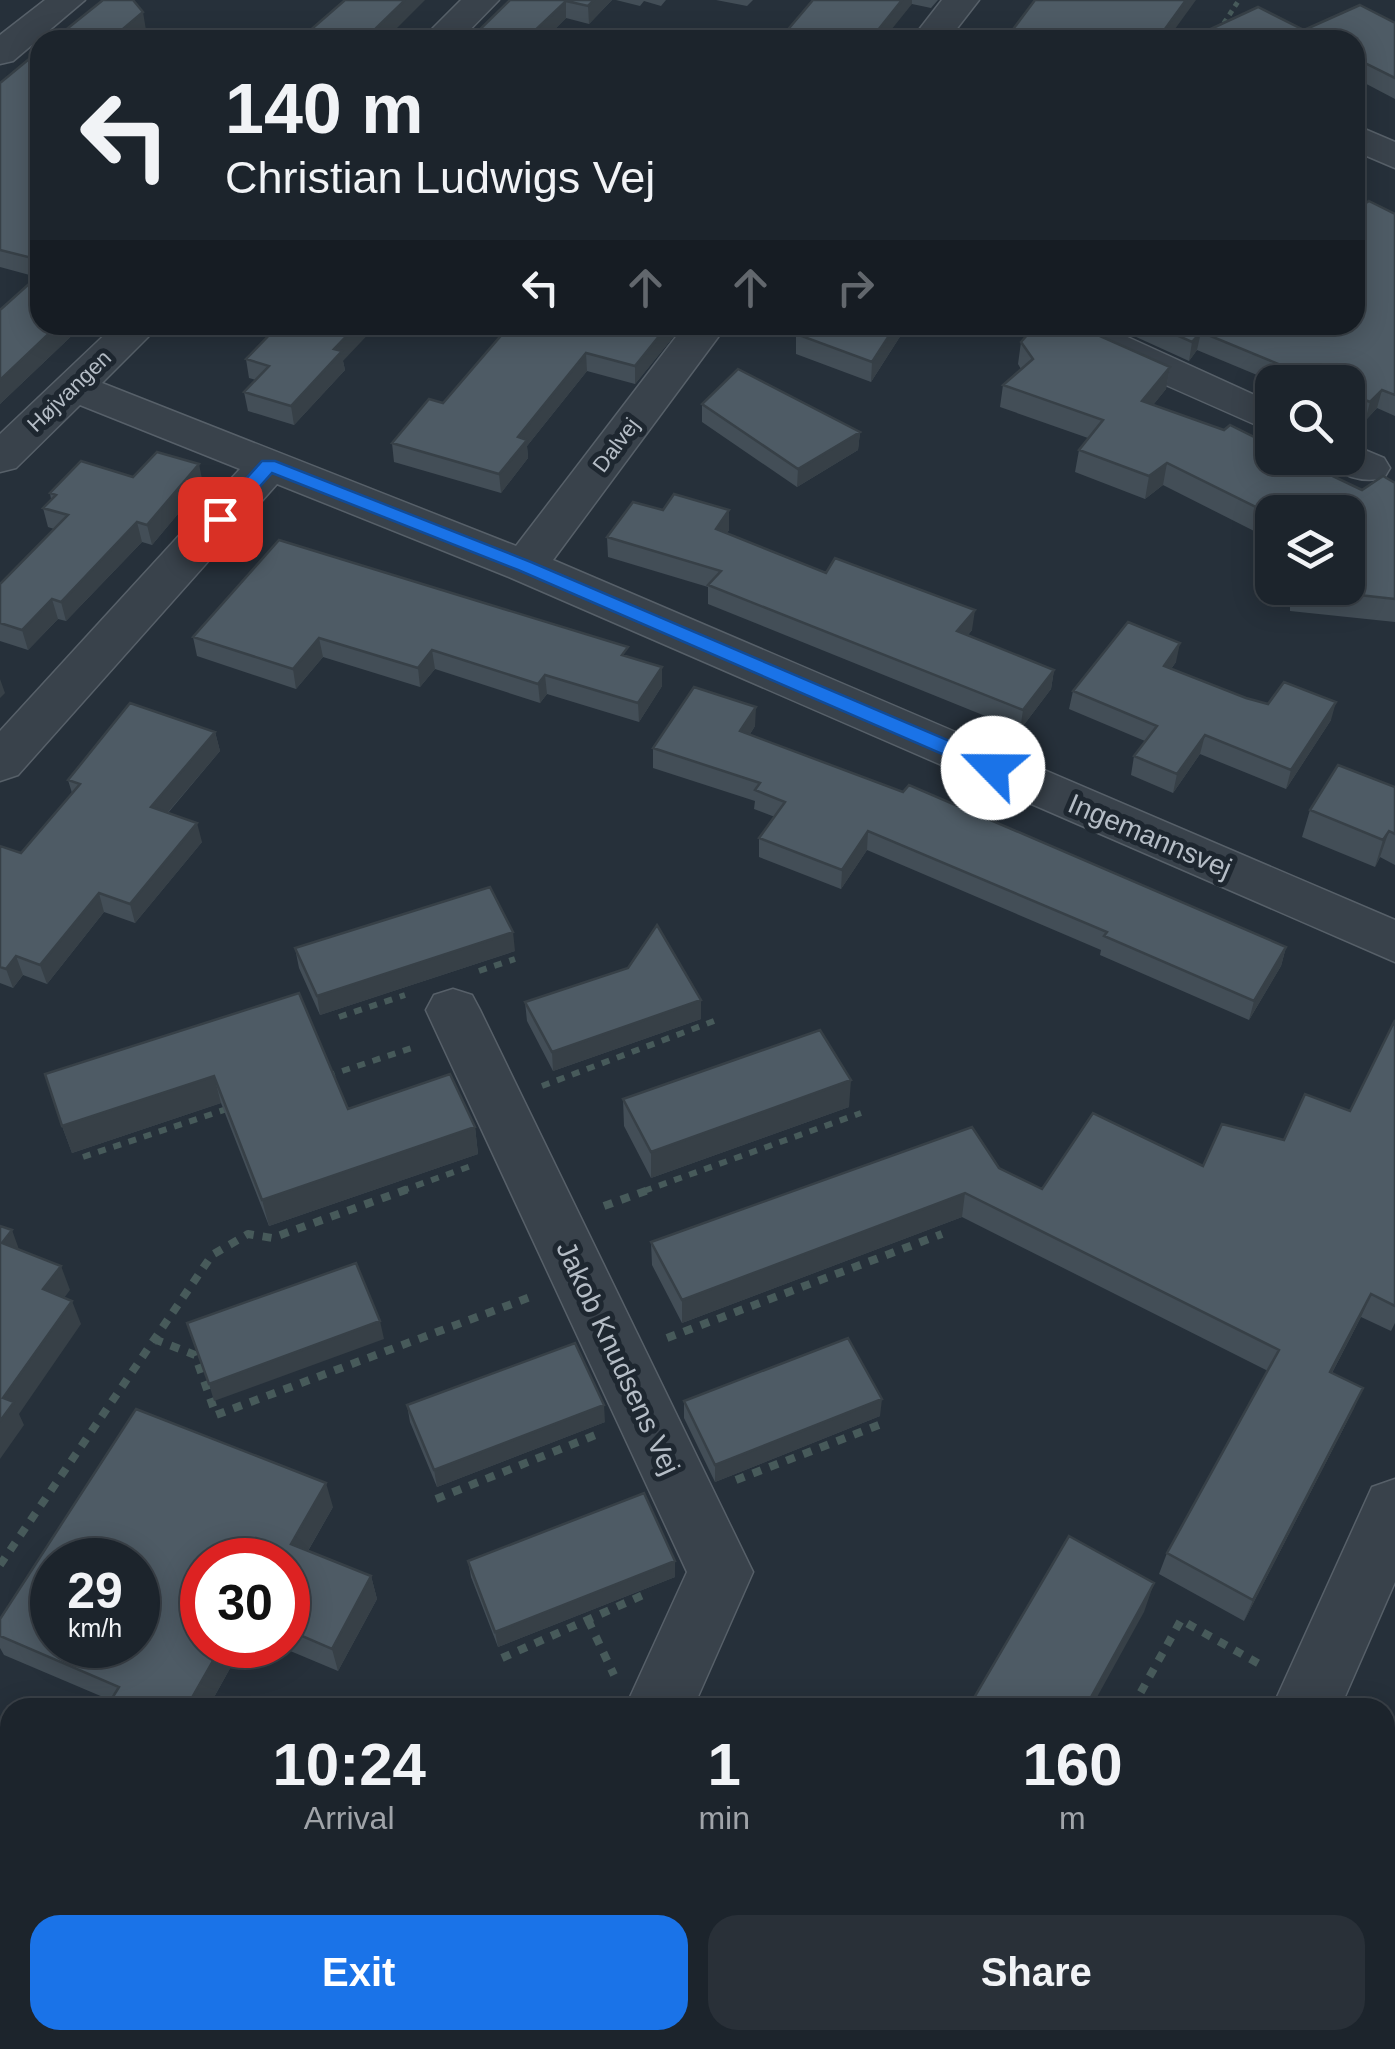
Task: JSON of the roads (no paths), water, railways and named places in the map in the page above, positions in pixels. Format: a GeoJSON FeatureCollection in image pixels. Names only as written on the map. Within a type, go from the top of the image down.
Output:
{"type":"FeatureCollection","features":[{"type":"Feature","properties":{"kind":"street"},"geometry":{"type":"LineString","coordinates":[[0,53],[67,0]]}},
{"type":"Feature","properties":{"kind":"street"},"geometry":{"type":"LineString","coordinates":[[450,30],[481,0]]}},
{"type":"Feature","properties":{"kind":"street"},"geometry":{"type":"LineString","coordinates":[[937,30],[960,0]]}},
{"type":"Feature","properties":{"kind":"street"},"geometry":{"type":"LineString","coordinates":[[1365,141],[1395,157]]}},
{"type":"Feature","properties":{"kind":"street","name":"Højvangen"},"geometry":{"type":"LineString","coordinates":[[0,458],[129,335]]}},
{"type":"Feature","properties":{"kind":"street","name":"Dalvej"},"geometry":{"type":"LineString","coordinates":[[524,566],[698,335]]}},
{"type":"Feature","properties":{"kind":"street"},"geometry":{"type":"LineString","coordinates":[[1083,335],[1255,411]]}},
{"type":"Feature","properties":{"kind":"street","name":"Ingemannsvej"},"geometry":{"type":"LineString","coordinates":[[73,388],[524,566],[1395,942]]}},
{"type":"Feature","properties":{"kind":"street"},"geometry":{"type":"LineString","coordinates":[[0,763],[269,465]]}},
{"type":"Feature","properties":{"kind":"street","name":"Jakob Knudsens Vej"},"geometry":{"type":"LineString","coordinates":[[458,1020],[720,1572],[641,1698]]}},
{"type":"Feature","properties":{"kind":"street"},"geometry":{"type":"LineString","coordinates":[[1310,1698],[1389,1532]]}}]}
